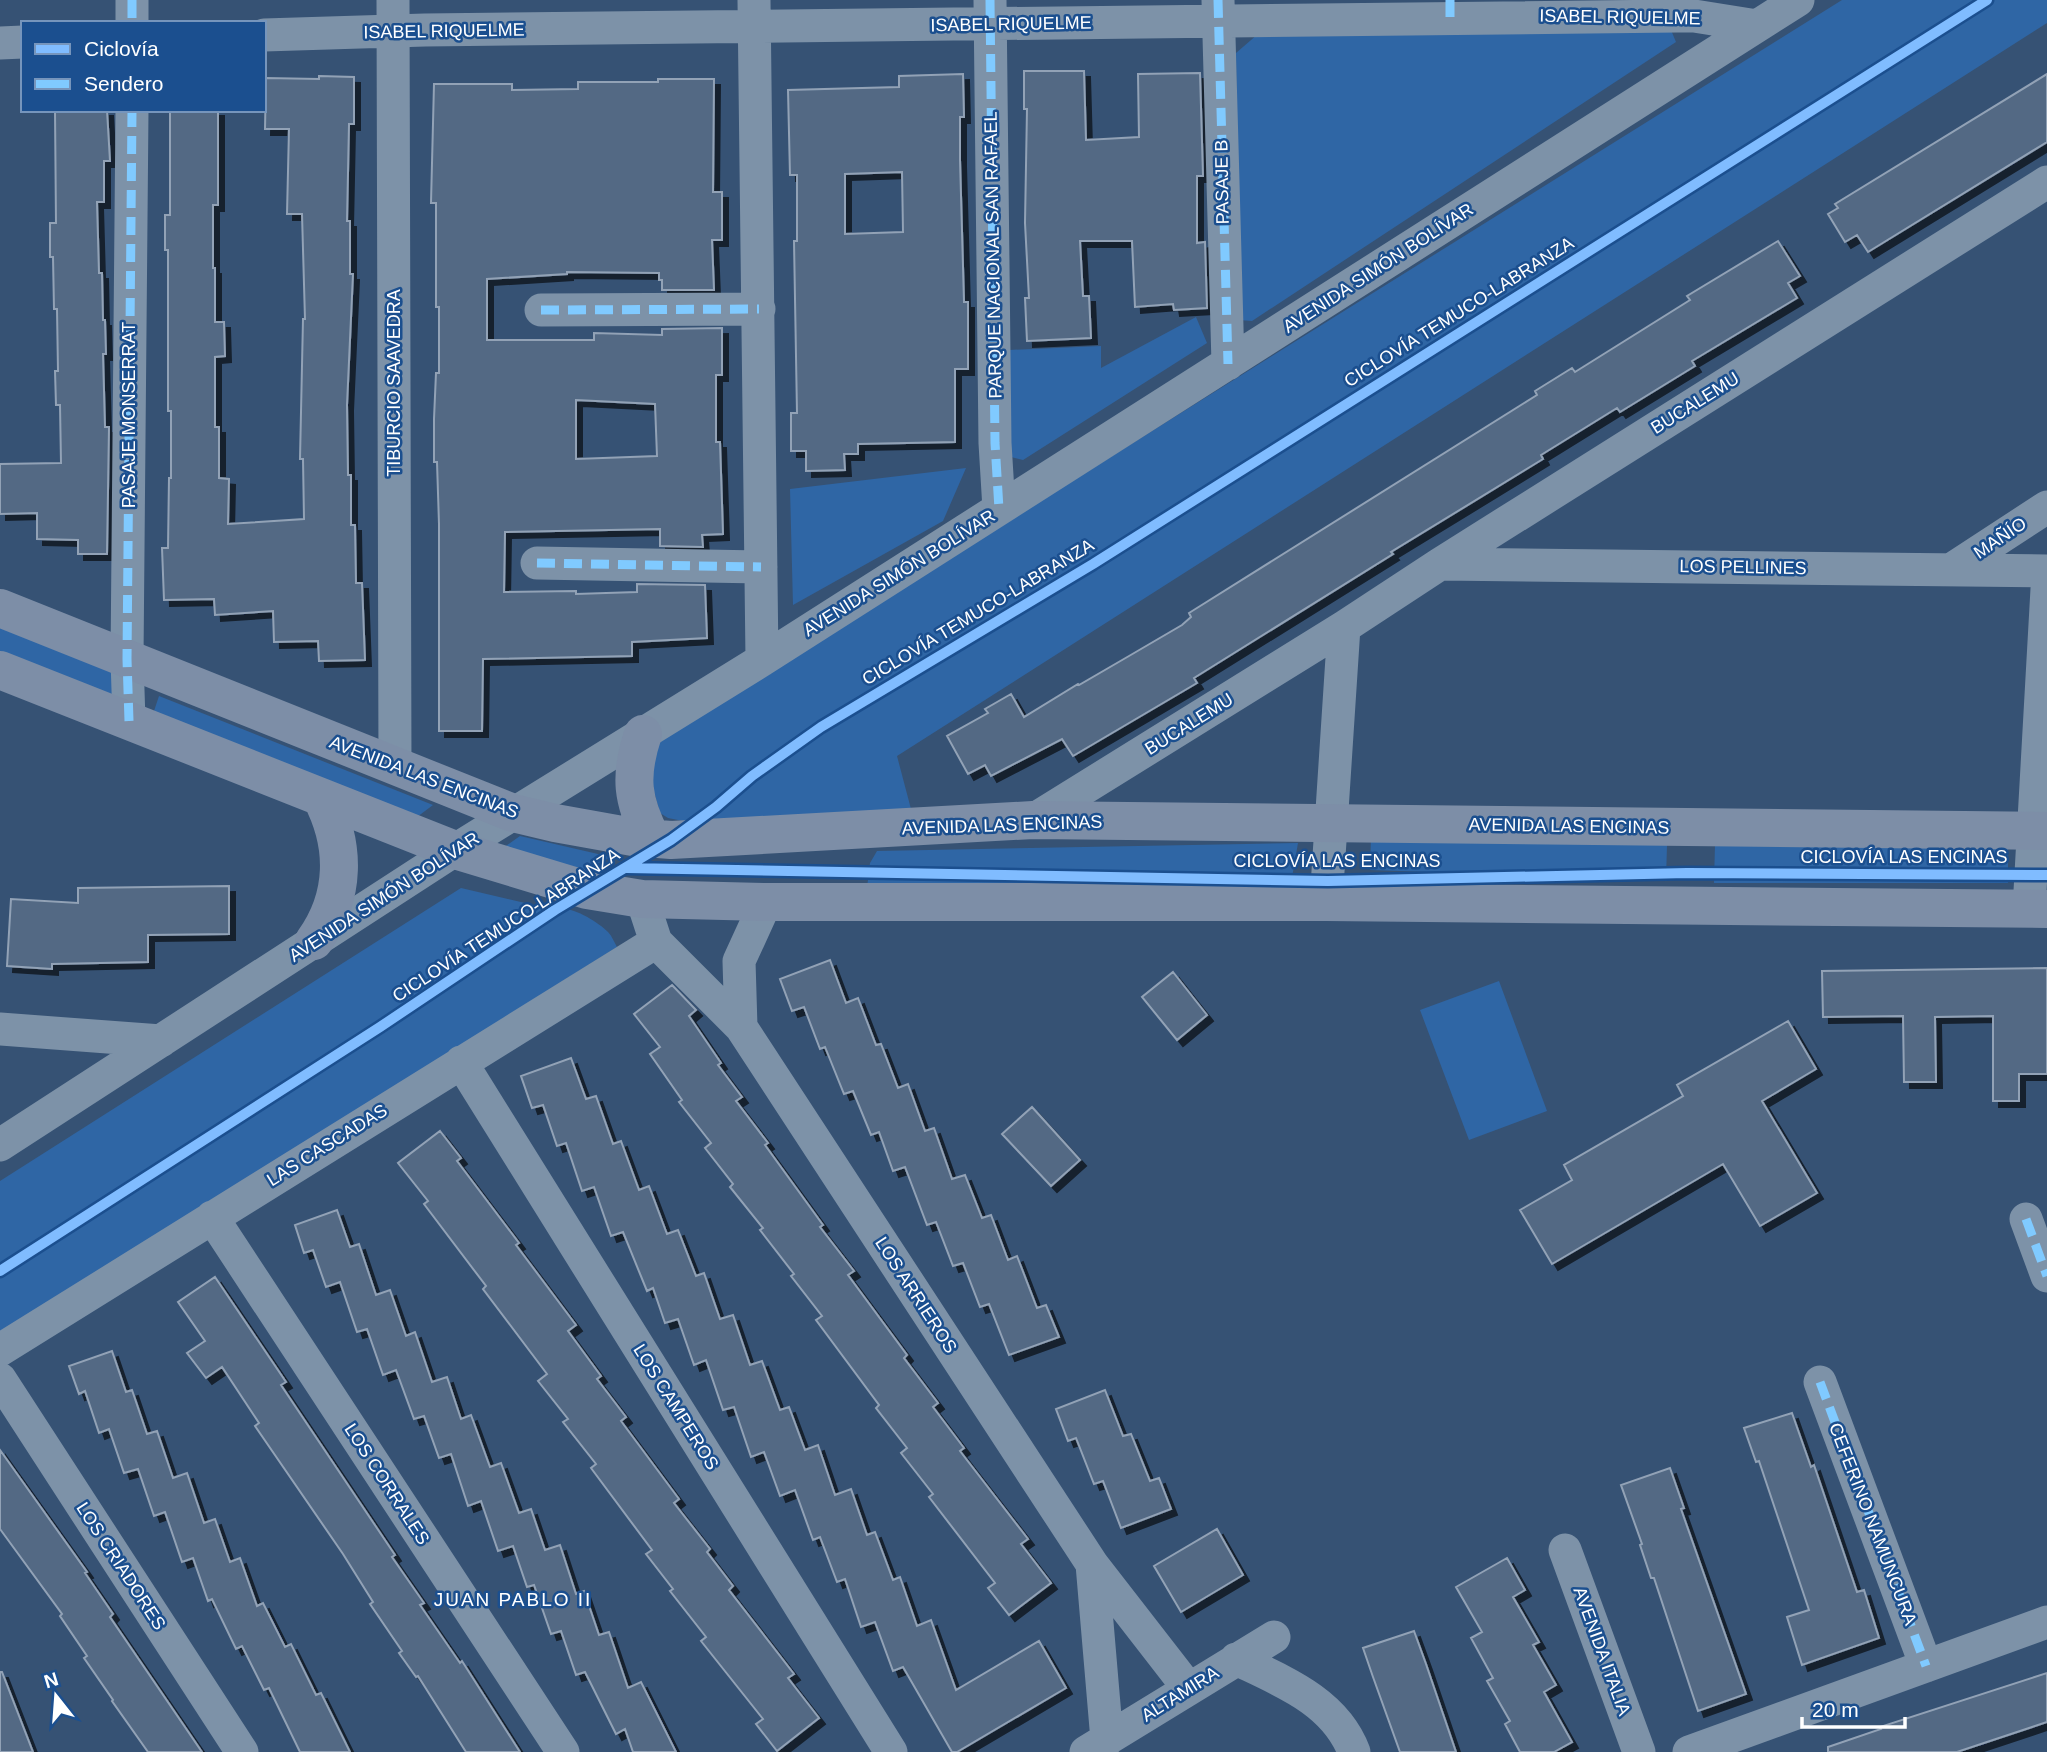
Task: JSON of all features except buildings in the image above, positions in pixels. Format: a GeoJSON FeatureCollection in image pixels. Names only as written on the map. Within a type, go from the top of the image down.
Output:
{"type":"FeatureCollection","features":[{"type":"Feature","properties":{"kind":"main road","name":"AVENIDA LAS ENCINAS"},"geometry":{"type":"LineString","coordinates":[[0,608],[513,813],[555,823],[652,839],[696,839],[1033,820],[2040,831]]}},
{"type":"Feature","properties":{"kind":"main road"},"geometry":{"type":"LineString","coordinates":[[0,670],[455,850],[587,890],[642,899],[766,902],[1326,902],[2038,909]]}},
{"type":"Feature","properties":{"kind":"main road"},"geometry":{"type":"LineString","coordinates":[[643,734],[637,761],[635,796],[637,808],[652,839]]}},
{"type":"Feature","properties":{"kind":"main road"},"geometry":{"type":"LineString","coordinates":[[314,941],[328,919],[340,877],[335,830],[321,797]]}},
{"type":"Feature","properties":{"kind":"street"},"geometry":{"type":"LineString","coordinates":[[132,0],[132,21]]}},
{"type":"Feature","properties":{"kind":"street","name":"TIBURCIO SAAVEDRA"},"geometry":{"type":"LineString","coordinates":[[393,0],[395,766]]}},
{"type":"Feature","properties":{"kind":"street","name":"AVENIDA SIMÓN BOLÍVAR"},"geometry":{"type":"LineString","coordinates":[[0,1144],[513,813],[762,660],[1228,364],[1757,13],[1798,0]]}},
{"type":"Feature","properties":{"kind":"street","name":"ISABEL RIQUELME"},"geometry":{"type":"LineString","coordinates":[[266,35],[393,33],[754,14],[1450,9],[1694,16],[1757,13]]}},
{"type":"Feature","properties":{"kind":"street","name":"PASAJE B"},"geometry":{"type":"LineString","coordinates":[[1218,10],[1224,306],[1228,364]]}},
{"type":"Feature","properties":{"kind":"street","name":"PARQUE NACIONAL SAN RAFAEL"},"geometry":{"type":"LineString","coordinates":[[990,13],[995,429],[999,509]]}},
{"type":"Feature","properties":{"kind":"street"},"geometry":{"type":"LineString","coordinates":[[754,14],[762,660]]}},
{"type":"Feature","properties":{"kind":"street"},"geometry":{"type":"LineString","coordinates":[[0,43],[21,42]]}},
{"type":"Feature","properties":{"kind":"street","name":"PASAJE MONSERRAT"},"geometry":{"type":"LineString","coordinates":[[129,721],[127,659],[132,112]]}},
{"type":"Feature","properties":{"kind":"street","name":"BUCALEMU"},"geometry":{"type":"LineString","coordinates":[[1033,820],[1344,627],[2047,182]]}},
{"type":"Feature","properties":{"kind":"street"},"geometry":{"type":"LineString","coordinates":[[541,310],[759,309]]}},
{"type":"Feature","properties":{"kind":"street","name":"MAÑÍO"},"geometry":{"type":"LineString","coordinates":[[1952,569],[2047,507]]}},
{"type":"Feature","properties":{"kind":"street"},"geometry":{"type":"LineString","coordinates":[[537,563],[761,567]]}},
{"type":"Feature","properties":{"kind":"street","name":"LOS PELLINES"},"geometry":{"type":"LineString","coordinates":[[1440,564],[2047,570]]}},
{"type":"Feature","properties":{"kind":"street"},"geometry":{"type":"LineString","coordinates":[[2038,909],[2047,589]]}},
{"type":"Feature","properties":{"kind":"street"},"geometry":{"type":"LineString","coordinates":[[1326,902],[1344,627]]}},
{"type":"Feature","properties":{"kind":"street","name":"LOS ARRIEROS"},"geometry":{"type":"LineString","coordinates":[[642,899],[656,942],[741,1027],[1092,1564],[1189,1689]]}},
{"type":"Feature","properties":{"kind":"street"},"geometry":{"type":"LineString","coordinates":[[741,1027],[739,961],[766,902]]}},
{"type":"Feature","properties":{"kind":"street","name":"LAS CASCADAS"},"geometry":{"type":"LineString","coordinates":[[0,1350],[656,942]]}},
{"type":"Feature","properties":{"kind":"street"},"geometry":{"type":"LineString","coordinates":[[0,1029],[161,1041]]}},
{"type":"Feature","properties":{"kind":"street","name":"LOS CAMPEROS"},"geometry":{"type":"LineString","coordinates":[[461,1062],[891,1752]]}},
{"type":"Feature","properties":{"kind":"street","name":"LOS CORRALES"},"geometry":{"type":"LineString","coordinates":[[212,1217],[563,1752]]}},
{"type":"Feature","properties":{"kind":"street"},"geometry":{"type":"LineString","coordinates":[[2026,1219],[2047,1276]]}},
{"type":"Feature","properties":{"kind":"street","name":"LOS CRIADORES"},"geometry":{"type":"LineString","coordinates":[[0,1379],[242,1752]]}},
{"type":"Feature","properties":{"kind":"street","name":"CEFERINO NAMUNCURA"},"geometry":{"type":"LineString","coordinates":[[1820,1382],[1926,1666]]}},
{"type":"Feature","properties":{"kind":"street","name":"AVENIDA ITALIA"},"geometry":{"type":"LineString","coordinates":[[1565,1550],[1639,1752]]}},
{"type":"Feature","properties":{"kind":"street","name":"LOS ARRIEROS"},"geometry":{"type":"LineString","coordinates":[[1092,1564],[1095,1748]]}},
{"type":"Feature","properties":{"kind":"street"},"geometry":{"type":"LineString","coordinates":[[1689,1752],[2047,1622]]}},
{"type":"Feature","properties":{"kind":"street","name":"ALTAMIRA"},"geometry":{"type":"LineString","coordinates":[[1095,1748],[1274,1637]]}},
{"type":"Feature","properties":{"kind":"street"},"geometry":{"type":"LineString","coordinates":[[1237,1659],[1320,1704],[1348,1735],[1354,1752]]}},
{"type":"Feature","properties":{"kind":"shaded area"},"geometry":{"type":"Polygon","coordinates":[[[1842,0],[2047,0],[2047,23],[897,756],[911,809],[688,822],[668,818],[660,813],[646,764],[660,741],[1842,0]]]}},
{"type":"Feature","properties":{"kind":"shaded area"},"geometry":{"type":"Polygon","coordinates":[[[1671,30],[1676,42],[1252,321],[1239,320],[1236,53],[1258,34],[1671,30]]]}},
{"type":"Feature","properties":{"kind":"shaded area"},"geometry":{"type":"Polygon","coordinates":[[[1196,317],[1207,343],[1023,460],[1007,456],[1009,350],[1101,346],[1101,368],[1196,317]]]}},
{"type":"Feature","properties":{"kind":"shaded area"},"geometry":{"type":"Polygon","coordinates":[[[966,468],[943,521],[793,605],[790,489],[966,468]]]}},
{"type":"Feature","properties":{"kind":"shaded area"},"geometry":{"type":"Polygon","coordinates":[[[0,608],[127,659],[129,721],[0,670],[0,608]]]}},
{"type":"Feature","properties":{"kind":"shaded area"},"geometry":{"type":"Polygon","coordinates":[[[159,696],[433,805],[417,817],[153,714],[159,696]]]}},
{"type":"Feature","properties":{"kind":"shaded area"},"geometry":{"type":"Polygon","coordinates":[[[1371,835],[1667,845],[1666,880],[1370,870],[1371,835]]]}},
{"type":"Feature","properties":{"kind":"shaded area"},"geometry":{"type":"Polygon","coordinates":[[[520,836],[611,857],[585,870],[503,848],[520,836]]]}},
{"type":"Feature","properties":{"kind":"shaded area"},"geometry":{"type":"Polygon","coordinates":[[[1298,843],[1290,889],[867,888],[870,863],[877,851],[1298,843]]]}},
{"type":"Feature","properties":{"kind":"shaded area"},"geometry":{"type":"Polygon","coordinates":[[[1715,844],[2008,844],[2008,883],[1714,883],[1715,844]]]}},
{"type":"Feature","properties":{"kind":"shaded area"},"geometry":{"type":"Polygon","coordinates":[[[461,888],[555,910],[575,911],[603,928],[611,935],[617,947],[0,1335],[0,1181],[461,888]]]}},
{"type":"Feature","properties":{"kind":"shaded area"},"geometry":{"type":"Polygon","coordinates":[[[1499,981],[1547,1111],[1469,1140],[1420,1010],[1499,981]]]}},
{"type":"Feature","properties":{"kind":"marked path"},"geometry":{"type":"LineString","coordinates":[[132,0],[132,21]]}},
{"type":"Feature","properties":{"kind":"marked path"},"geometry":{"type":"LineString","coordinates":[[990,0],[995,443],[999,509]]}},
{"type":"Feature","properties":{"kind":"marked path"},"geometry":{"type":"LineString","coordinates":[[1218,0],[1228,364]]}},
{"type":"Feature","properties":{"kind":"marked path"},"geometry":{"type":"LineString","coordinates":[[1450,0],[1450,17]]}},
{"type":"Feature","properties":{"kind":"marked path"},"geometry":{"type":"LineString","coordinates":[[129,721],[127,659],[132,112]]}},
{"type":"Feature","properties":{"kind":"marked path"},"geometry":{"type":"LineString","coordinates":[[541,310],[759,309]]}},
{"type":"Feature","properties":{"kind":"marked path"},"geometry":{"type":"LineString","coordinates":[[537,563],[761,567]]}},
{"type":"Feature","properties":{"kind":"marked path"},"geometry":{"type":"LineString","coordinates":[[2026,1219],[2047,1276]]}},
{"type":"Feature","properties":{"kind":"marked path"},"geometry":{"type":"LineString","coordinates":[[1820,1382],[1926,1666]]}},
{"type":"Feature","properties":{"kind":"cycle path","name":"CICLOVÍA TEMUCO-LABRANZA"},"geometry":{"type":"LineString","coordinates":[[0,1271],[380,1027],[555,910],[671,840],[752,776],[821,727],[1093,564],[1987,0]]}},
{"type":"Feature","properties":{"kind":"cycle path","name":"CICLOVÍA LAS ENCINAS"},"geometry":{"type":"LineString","coordinates":[[627,868],[1328,881],[1687,873],[2047,875]]}},
{"type":"Feature","properties":{"kind":"district","name":"JUAN PABLO II"},"geometry":{"type":"Point","coordinates":[513,1599]}}]}
